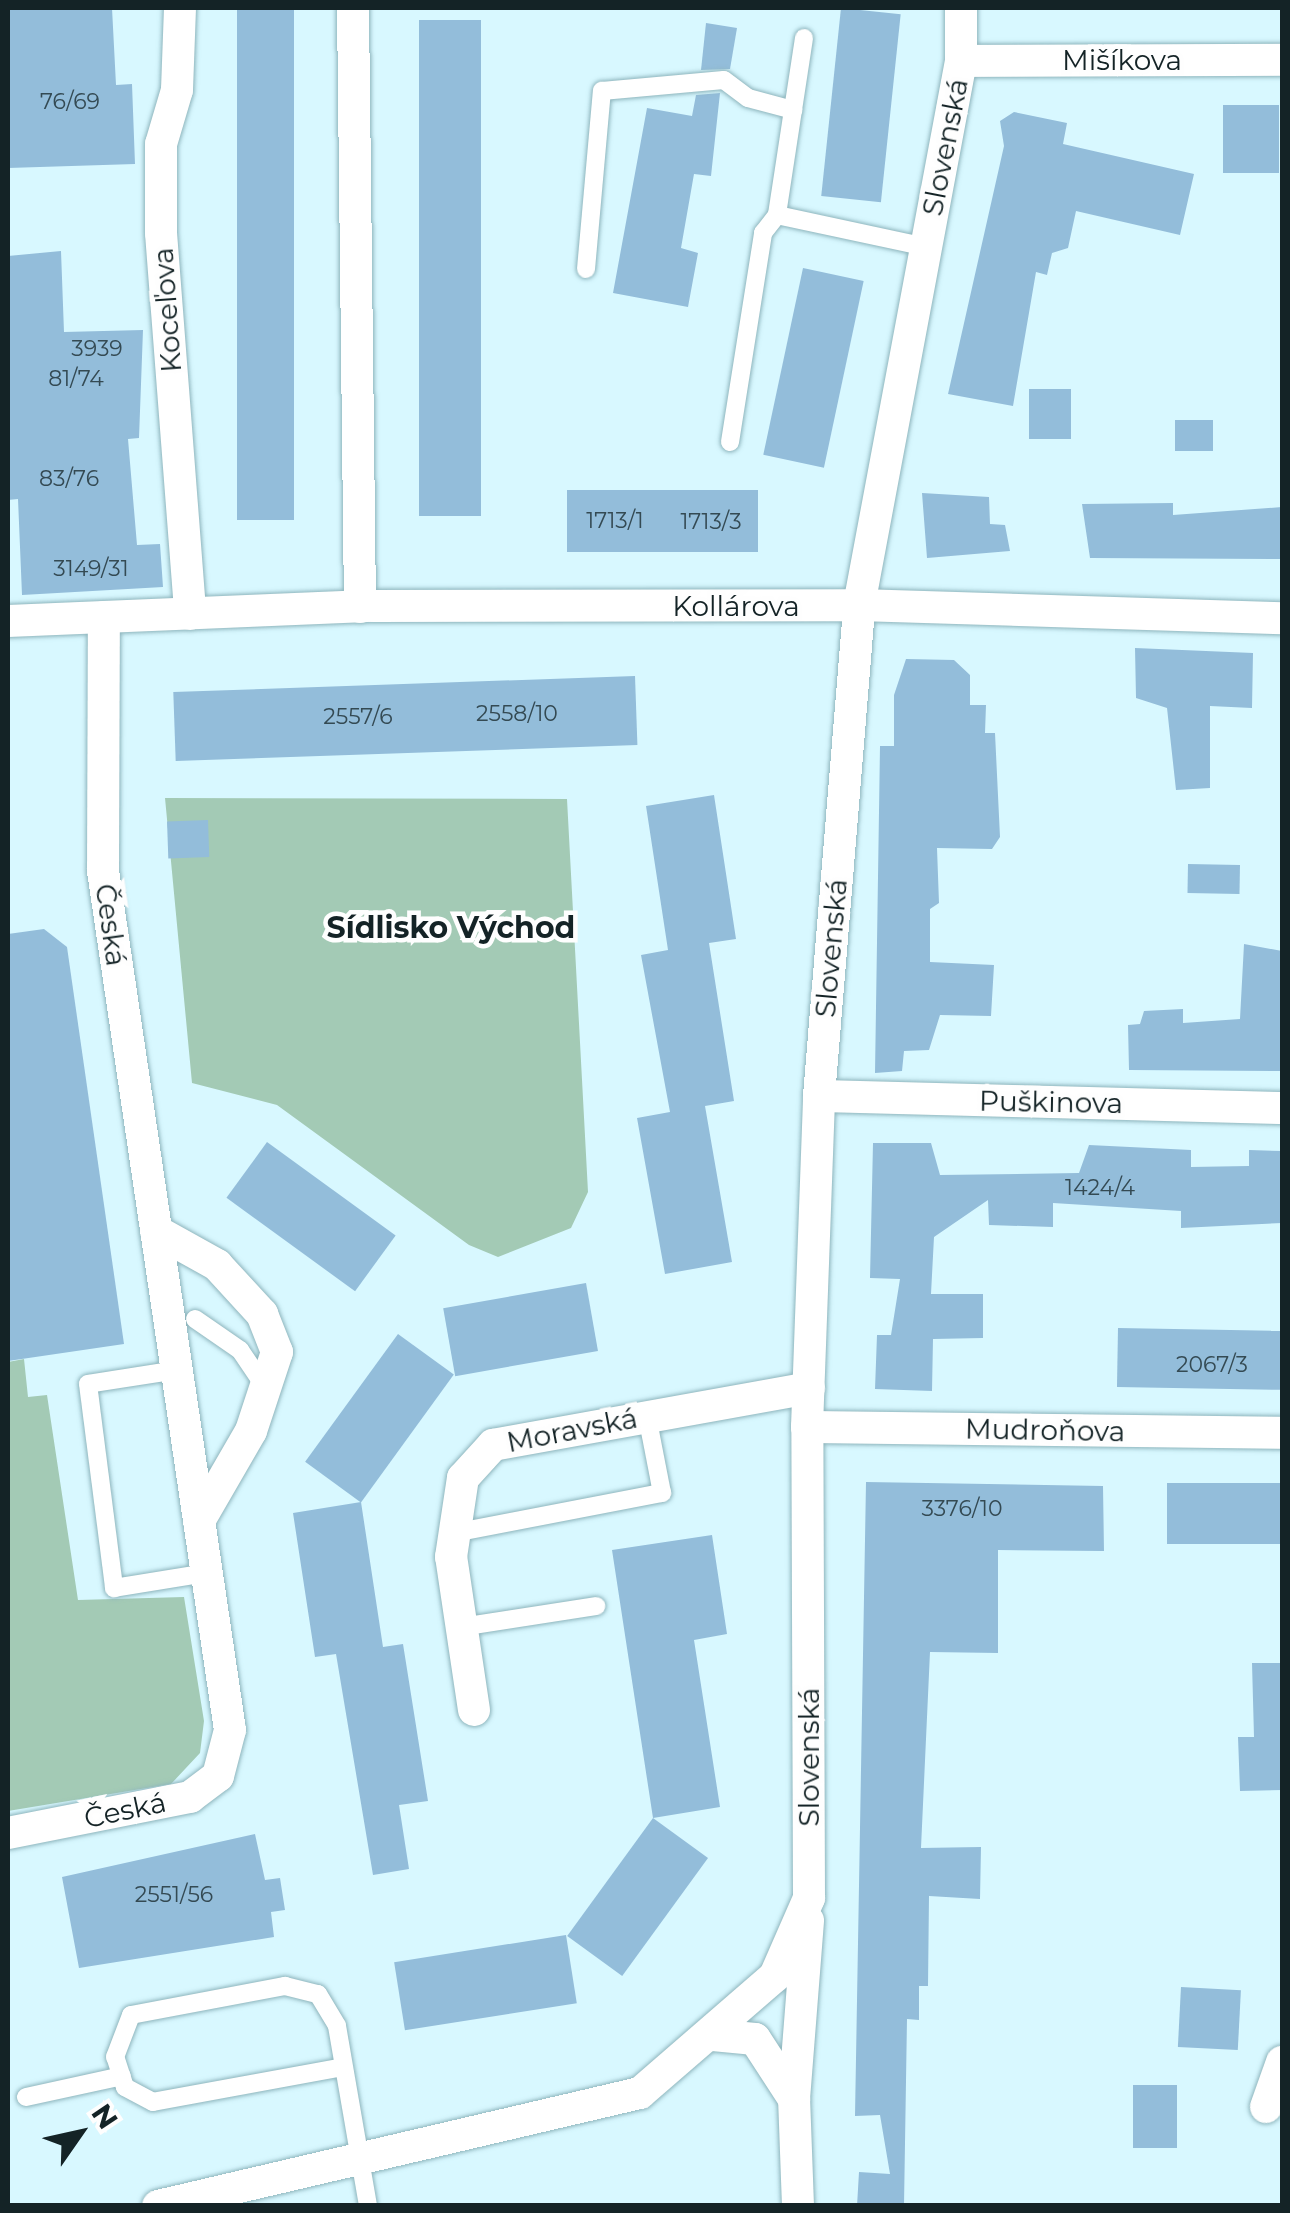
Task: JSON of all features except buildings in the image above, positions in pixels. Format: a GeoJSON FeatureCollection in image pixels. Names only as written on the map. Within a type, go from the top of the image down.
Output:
{"type":"FeatureCollection","features":[{"type":"Feature","properties":{"kind":"street","name":"Koceľova"},"geometry":{"type":"LineString","coordinates":[[180,8],[178,90],[161,144],[161,232],[190,614]]}},
{"type":"Feature","properties":{"kind":"street"},"geometry":{"type":"LineString","coordinates":[[353,8],[360,606]]}},
{"type":"Feature","properties":{"kind":"street","name":"Slovenská"},"geometry":{"type":"LineString","coordinates":[[798,2206],[794,2099],[810,1898],[807,1427],[819,1096],[859,606],[961,60],[961,8]]}},
{"type":"Feature","properties":{"kind":"street","name":"Mišíkova"},"geometry":{"type":"LineString","coordinates":[[961,60],[1282,60]]}},
{"type":"Feature","properties":{"kind":"street","name":"Kollárova"},"geometry":{"type":"LineString","coordinates":[[8,621],[360,606],[859,606],[1282,618]]}},
{"type":"Feature","properties":{"kind":"street","name":"Česká"},"geometry":{"type":"LineString","coordinates":[[8,1833],[190,1797],[218,1776],[230,1730],[103,871],[104,617]]}},
{"type":"Feature","properties":{"kind":"street","name":"Puškinova"},"geometry":{"type":"LineString","coordinates":[[819,1096],[1282,1108]]}},
{"type":"Feature","properties":{"kind":"street"},"geometry":{"type":"LineString","coordinates":[[156,1231],[217,1265],[262,1314],[278,1352],[268,1392],[199,1521]]}},
{"type":"Feature","properties":{"kind":"street","name":"Moravská"},"geometry":{"type":"LineString","coordinates":[[474,1710],[454,1533],[462,1478],[493,1445],[808,1388]]}},
{"type":"Feature","properties":{"kind":"street","name":"Mudroňova"},"geometry":{"type":"LineString","coordinates":[[807,1427],[1282,1433]]}},
{"type":"Feature","properties":{"kind":"street","name":"Slovenská"},"geometry":{"type":"LineString","coordinates":[[158,2206],[640,2094],[775,1976],[810,1898]]}},
{"type":"Feature","properties":{"kind":"street"},"geometry":{"type":"LineString","coordinates":[[712,2035],[754,2039],[794,2099]]}},
{"type":"Feature","properties":{"kind":"street"},"geometry":{"type":"LineString","coordinates":[[1266,2108],[1282,2062]]}},
{"type":"Feature","properties":{"kind":"lane"},"geometry":{"type":"LineString","coordinates":[[730,442],[763,233],[777,216],[804,38]]}},
{"type":"Feature","properties":{"kind":"lane"},"geometry":{"type":"LineString","coordinates":[[586,270],[602,91],[724,80],[748,98],[793,110]]}},
{"type":"Feature","properties":{"kind":"lane"},"geometry":{"type":"LineString","coordinates":[[777,216],[926,248]]}},
{"type":"Feature","properties":{"kind":"lane"},"geometry":{"type":"LineString","coordinates":[[194,1319],[240,1350],[268,1392]]}},
{"type":"Feature","properties":{"kind":"lane"},"geometry":{"type":"LineString","coordinates":[[177,1370],[88,1384],[114,1588],[206,1573]]}},
{"type":"Feature","properties":{"kind":"lane"},"geometry":{"type":"LineString","coordinates":[[454,1533],[662,1493],[647,1416]]}},
{"type":"Feature","properties":{"kind":"lane"},"geometry":{"type":"LineString","coordinates":[[462,1627],[596,1606]]}},
{"type":"Feature","properties":{"kind":"lane"},"geometry":{"type":"LineString","coordinates":[[338,2068],[153,2102],[122,2076],[115,2056],[131,2014],[285,1986],[318,1994],[337,2026],[338,2068],[368,2206]]}},
{"type":"Feature","properties":{"kind":"lane"},"geometry":{"type":"LineString","coordinates":[[26,2097],[122,2076]]}},
{"type":"Feature","properties":{"kind":"green space"},"geometry":{"type":"Polygon","coordinates":[[[165,798],[567,799],[588,1192],[571,1228],[498,1257],[469,1245],[277,1105],[192,1083],[165,798]]]}},
{"type":"Feature","properties":{"kind":"green space"},"geometry":{"type":"Polygon","coordinates":[[[24,1359],[28,1397],[47,1395],[78,1600],[184,1597],[204,1721],[200,1753],[171,1784],[8,1811],[8,1362],[24,1359]]]}},
{"type":"Feature","properties":{"kind":"district","name":"Sídlisko Východ"},"geometry":{"type":"Point","coordinates":[451,928]}}]}
